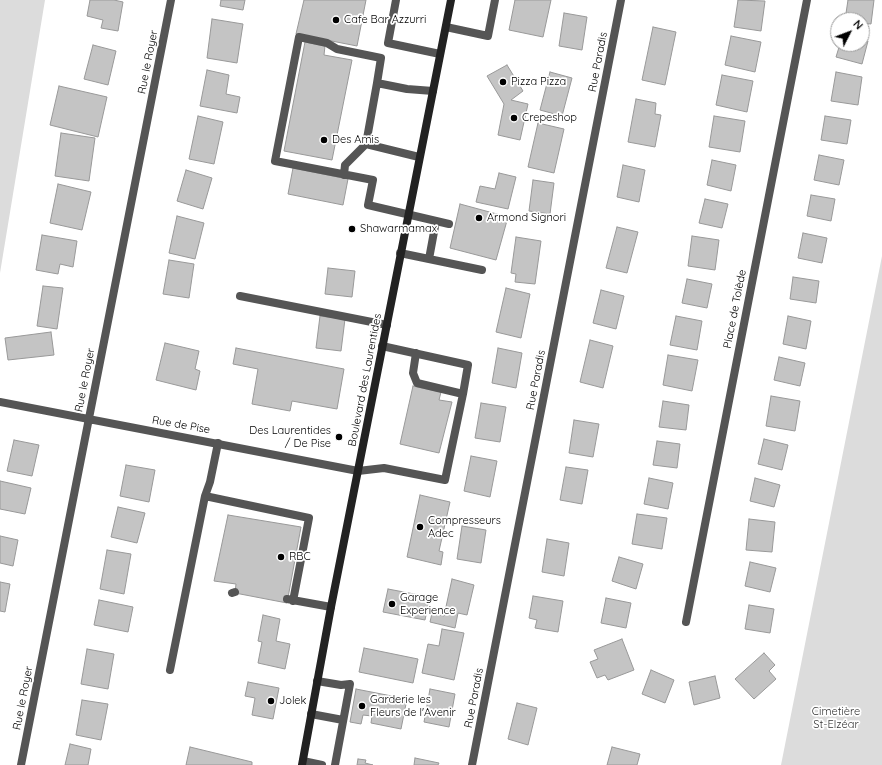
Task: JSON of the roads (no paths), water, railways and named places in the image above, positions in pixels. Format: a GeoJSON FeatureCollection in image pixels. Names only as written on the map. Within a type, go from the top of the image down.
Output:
{"type":"FeatureCollection","features":[{"type":"Feature","properties":{"kind":"main road","name":"Boulevard des Laurentides"},"geometry":{"type":"LineString","coordinates":[[302,763],[400,253],[451,0]]}},
{"type":"Feature","properties":{"kind":"street","name":"Rue le Royer"},"geometry":{"type":"LineString","coordinates":[[21,765],[171,0]]}},
{"type":"Feature","properties":{"kind":"street"},"geometry":{"type":"LineString","coordinates":[[396,0],[388,43],[440,54]]}},
{"type":"Feature","properties":{"kind":"street"},"geometry":{"type":"LineString","coordinates":[[446,27],[488,36],[495,0]]}},
{"type":"Feature","properties":{"kind":"street","name":"Rue Paradis"},"geometry":{"type":"LineString","coordinates":[[472,765],[621,0]]}},
{"type":"Feature","properties":{"kind":"street","name":"Place de Tolède"},"geometry":{"type":"LineString","coordinates":[[686,622],[806,0]]}},
{"type":"Feature","properties":{"kind":"street"},"geometry":{"type":"LineString","coordinates":[[344,174],[345,165],[366,144],[381,58],[336,49],[327,43],[299,37],[276,161],[372,180],[368,205],[449,224]]}},
{"type":"Feature","properties":{"kind":"street"},"geometry":{"type":"LineString","coordinates":[[377,83],[407,89],[432,91]]}},
{"type":"Feature","properties":{"kind":"street"},"geometry":{"type":"LineString","coordinates":[[366,144],[420,157]]}},
{"type":"Feature","properties":{"kind":"street"},"geometry":{"type":"LineString","coordinates":[[430,259],[436,221]]}},
{"type":"Feature","properties":{"kind":"street"},"geometry":{"type":"LineString","coordinates":[[400,253],[482,270]]}},
{"type":"Feature","properties":{"kind":"street"},"geometry":{"type":"LineString","coordinates":[[240,296],[387,326]]}},
{"type":"Feature","properties":{"kind":"street"},"geometry":{"type":"LineString","coordinates":[[382,346],[416,353],[468,365],[463,394],[417,383],[413,372],[416,353]]}},
{"type":"Feature","properties":{"kind":"street","name":"Rue de Pise"},"geometry":{"type":"LineString","coordinates":[[0,402],[358,471],[384,468],[445,480],[463,394]]}},
{"type":"Feature","properties":{"kind":"street"},"geometry":{"type":"LineString","coordinates":[[170,670],[205,496],[210,482],[218,443]]}},
{"type":"Feature","properties":{"kind":"street"},"geometry":{"type":"LineString","coordinates":[[205,496],[308,518],[290,600],[331,607]]}},
{"type":"Feature","properties":{"kind":"street"},"geometry":{"type":"LineString","coordinates":[[317,682],[341,685],[350,684],[335,765]]}},
{"type":"Feature","properties":{"kind":"street"},"geometry":{"type":"LineString","coordinates":[[311,714],[343,720]]}},
{"type":"Feature","properties":{"kind":"street"},"geometry":{"type":"LineString","coordinates":[[302,763],[322,765]]}},
{"type":"Feature","properties":{"kind":"place","name":"Cafe Bar Azzurri"},"geometry":{"type":"Point","coordinates":[336,20]}},
{"type":"Feature","properties":{"kind":"place","name":"Pizza Pizza"},"geometry":{"type":"Point","coordinates":[503,82]}},
{"type":"Feature","properties":{"kind":"place","name":"Crepeshop"},"geometry":{"type":"Point","coordinates":[514,118]}},
{"type":"Feature","properties":{"kind":"place","name":"Des Amis"},"geometry":{"type":"Point","coordinates":[324,140]}},
{"type":"Feature","properties":{"kind":"place","name":"Armond Signori"},"geometry":{"type":"Point","coordinates":[479,218]}},
{"type":"Feature","properties":{"kind":"place","name":"Shawarmamax"},"geometry":{"type":"Point","coordinates":[352,229]}},
{"type":"Feature","properties":{"kind":"place","name":"Des Laurentides / De Pise"},"geometry":{"type":"Point","coordinates":[339,437]}},
{"type":"Feature","properties":{"kind":"place","name":"Compresseurs Adec"},"geometry":{"type":"Point","coordinates":[420,527]}},
{"type":"Feature","properties":{"kind":"place","name":"RBC"},"geometry":{"type":"Point","coordinates":[281,557]}},
{"type":"Feature","properties":{"kind":"place","name":"Garage Experience"},"geometry":{"type":"Point","coordinates":[392,604]}},
{"type":"Feature","properties":{"kind":"place","name":"Jolek"},"geometry":{"type":"Point","coordinates":[271,701]}},
{"type":"Feature","properties":{"kind":"place","name":"Garderie les Fleurs de l'Avenir"},"geometry":{"type":"Point","coordinates":[362,706]}},
{"type":"Feature","properties":{"kind":"park label","name":"Cimetière St-Elzéar"},"geometry":{"type":"Point","coordinates":[836,718]}}]}
